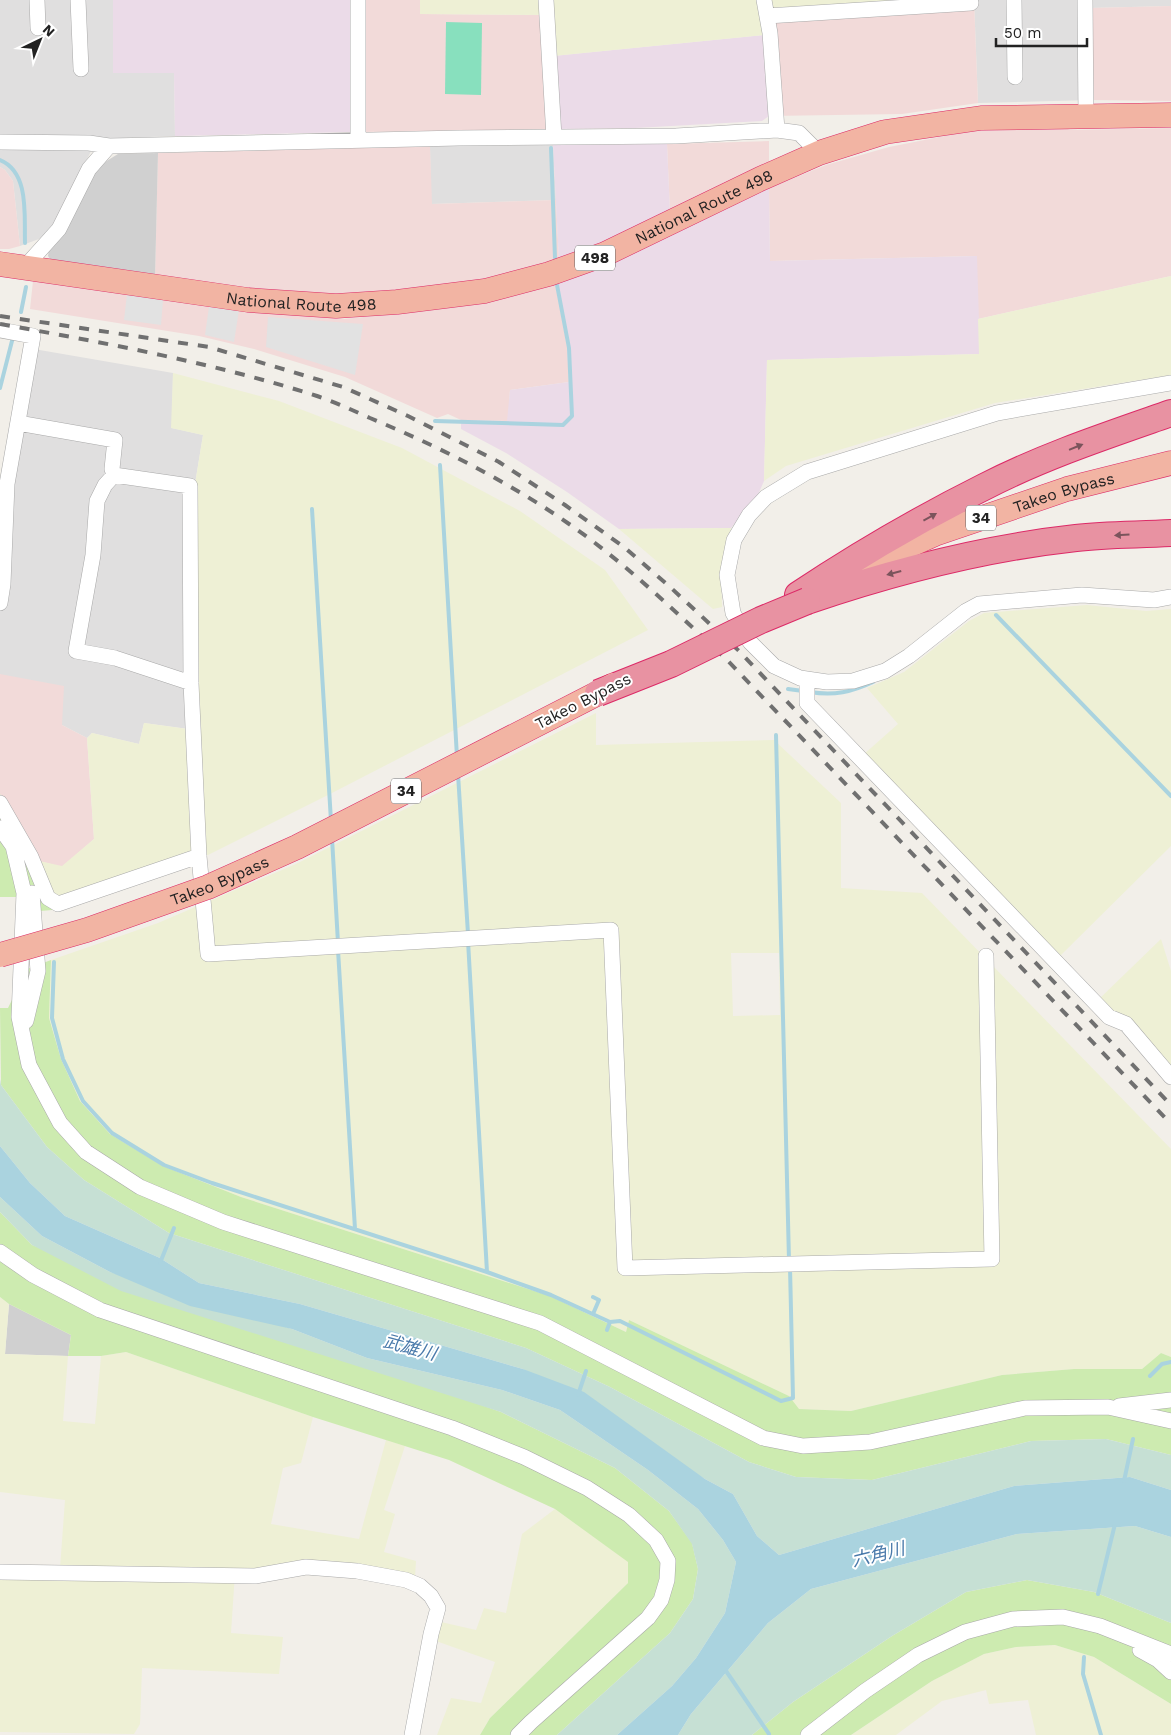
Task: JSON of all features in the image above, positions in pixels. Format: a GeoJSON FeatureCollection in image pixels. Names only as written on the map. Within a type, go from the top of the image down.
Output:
{"type":"FeatureCollection","features":[{"type":"Feature","properties":{"kind":"highway","name":"National Route 498"},"geometry":{"type":"LineString","coordinates":[[0,264],[248,300],[336,306],[397,302],[484,291],[549,274],[604,254],[818,153],[885,132],[981,118],[1171,115]]}},
{"type":"Feature","properties":{"kind":"highway"},"geometry":{"type":"LineString","coordinates":[[598,693],[671,664],[761,620],[802,598],[848,562],[985,486],[1079,446],[1171,413]]}},
{"type":"Feature","properties":{"kind":"highway","name":"Takeo Bypass"},"geometry":{"type":"LineString","coordinates":[[802,598],[935,534],[1067,489],[1171,463]]}},
{"type":"Feature","properties":{"kind":"highway"},"geometry":{"type":"LineString","coordinates":[[802,598],[970,554],[1078,538],[1171,533]]}},
{"type":"Feature","properties":{"kind":"highway","name":"Takeo Bypass"},"geometry":{"type":"LineString","coordinates":[[0,955],[87,930],[208,887],[296,847],[598,693]]}},
{"type":"Feature","properties":{"kind":"street"},"geometry":{"type":"LineString","coordinates":[[37,0],[38,28]]}},
{"type":"Feature","properties":{"kind":"street"},"geometry":{"type":"LineString","coordinates":[[78,0],[81,69]]}},
{"type":"Feature","properties":{"kind":"street"},"geometry":{"type":"LineString","coordinates":[[358,0],[358,140]]}},
{"type":"Feature","properties":{"kind":"street"},"geometry":{"type":"LineString","coordinates":[[546,0],[554,137]]}},
{"type":"Feature","properties":{"kind":"street"},"geometry":{"type":"LineString","coordinates":[[764,0],[770,34],[778,130]]}},
{"type":"Feature","properties":{"kind":"street"},"geometry":{"type":"LineString","coordinates":[[1014,0],[1015,77]]}},
{"type":"Feature","properties":{"kind":"street"},"geometry":{"type":"LineString","coordinates":[[1085,0],[1086,116]]}},
{"type":"Feature","properties":{"kind":"street"},"geometry":{"type":"LineString","coordinates":[[767,16],[970,4]]}},
{"type":"Feature","properties":{"kind":"street"},"geometry":{"type":"LineString","coordinates":[[0,142],[89,143],[109,146],[358,140],[676,136],[778,130],[799,133],[818,153]]}},
{"type":"Feature","properties":{"kind":"street"},"geometry":{"type":"LineString","coordinates":[[24,268],[59,229],[89,170],[109,146]]}},
{"type":"Feature","properties":{"kind":"street"},"geometry":{"type":"LineString","coordinates":[[0,603],[3,584],[7,484],[33,336],[1,330]]}},
{"type":"Feature","properties":{"kind":"street"},"geometry":{"type":"LineString","coordinates":[[1171,383],[997,413],[807,472],[766,496],[749,515],[734,540],[727,575],[732,613],[750,642],[774,666],[800,678],[827,682],[854,681],[885,671],[909,656],[966,611],[979,604],[1082,595],[1154,600],[1171,597]]}},
{"type":"Feature","properties":{"kind":"street"},"geometry":{"type":"LineString","coordinates":[[18,423],[115,440],[112,469],[114,475]]}},
{"type":"Feature","properties":{"kind":"street"},"geometry":{"type":"LineString","coordinates":[[114,475],[190,486],[191,683],[199,856],[208,954],[611,930],[625,1268],[992,1259],[986,956]]}},
{"type":"Feature","properties":{"kind":"street"},"geometry":{"type":"LineString","coordinates":[[114,475],[105,485],[97,501],[93,555],[76,651],[115,658],[191,683]]}},
{"type":"Feature","properties":{"kind":"street"},"geometry":{"type":"LineString","coordinates":[[807,679],[807,703],[1109,1017],[1126,1024],[1171,1077]]}},
{"type":"Feature","properties":{"kind":"street"},"geometry":{"type":"LineString","coordinates":[[0,803],[32,856],[37,880],[38,971],[23,1034]]}},
{"type":"Feature","properties":{"kind":"street"},"geometry":{"type":"LineString","coordinates":[[0,828],[48,898],[58,904],[199,856]]}},
{"type":"Feature","properties":{"kind":"street"},"geometry":{"type":"LineString","coordinates":[[13,846],[24,893],[19,1017],[29,1065],[60,1124],[86,1152],[140,1187],[223,1222],[540,1323],[763,1438],[803,1446],[870,1442],[1025,1408],[1108,1407],[1171,1400]]}},
{"type":"Feature","properties":{"kind":"street"},"geometry":{"type":"LineString","coordinates":[[0,1252],[34,1275],[100,1310],[452,1428],[524,1457],[587,1488],[636,1521],[656,1540],[668,1562],[667,1580],[661,1600],[648,1618],[518,1735]]}},
{"type":"Feature","properties":{"kind":"street"},"geometry":{"type":"LineString","coordinates":[[1108,1407],[1171,1421]]}},
{"type":"Feature","properties":{"kind":"street"},"geometry":{"type":"LineString","coordinates":[[0,1572],[256,1576],[306,1567],[357,1571],[406,1580],[420,1586],[431,1596],[438,1608],[431,1634],[412,1735]]}},
{"type":"Feature","properties":{"kind":"street"},"geometry":{"type":"LineString","coordinates":[[808,1735],[865,1691],[918,1655],[965,1632],[1013,1619],[1063,1616],[1100,1626],[1171,1654]]}},
{"type":"Feature","properties":{"kind":"street"},"geometry":{"type":"LineString","coordinates":[[1100,1626],[1158,1660],[1171,1672]]}},
{"type":"Feature","properties":{"kind":"shaded area"},"geometry":{"type":"Polygon","coordinates":[[[0,0],[113,0],[113,73],[174,72],[175,136],[97,139],[54,226],[39,239],[20,246],[13,181],[5,170],[0,167],[0,0]]]}},
{"type":"Feature","properties":{"kind":"shaded area"},"geometry":{"type":"Polygon","coordinates":[[[113,0],[351,0],[352,132],[175,136],[174,73],[113,73],[113,0]]]}},
{"type":"Feature","properties":{"kind":"shaded area"},"geometry":{"type":"Polygon","coordinates":[[[363,0],[420,0],[421,14],[551,15],[557,129],[362,132],[363,0]]]}},
{"type":"Feature","properties":{"kind":"shaded area"},"geometry":{"type":"Polygon","coordinates":[[[974,0],[1171,0],[1171,6],[1090,8],[1092,100],[978,103],[974,0]]]}},
{"type":"Feature","properties":{"kind":"shaded area"},"geometry":{"type":"Polygon","coordinates":[[[974,0],[978,103],[902,114],[769,116],[761,13],[974,0]]]}},
{"type":"Feature","properties":{"kind":"shaded area"},"geometry":{"type":"Polygon","coordinates":[[[1171,6],[1171,101],[1092,100],[1090,8],[1171,6]]]}},
{"type":"Feature","properties":{"kind":"shaded area"},"geometry":{"type":"Polygon","coordinates":[[[764,35],[769,116],[762,121],[635,128],[557,129],[553,56],[764,35]]]}},
{"type":"Feature","properties":{"kind":"shaded area"},"geometry":{"type":"Polygon","coordinates":[[[1061,126],[1070,130],[1171,128],[1171,276],[978,319],[976,256],[770,261],[769,188],[826,165],[889,147],[985,128],[1061,126]]]}},
{"type":"Feature","properties":{"kind":"shaded area"},"geometry":{"type":"Polygon","coordinates":[[[769,141],[769,166],[670,213],[667,144],[769,141]]]}},
{"type":"Feature","properties":{"kind":"shaded area"},"geometry":{"type":"Polygon","coordinates":[[[667,144],[670,213],[602,246],[559,260],[553,145],[667,144]]]}},
{"type":"Feature","properties":{"kind":"shaded area"},"geometry":{"type":"Polygon","coordinates":[[[553,145],[556,200],[431,204],[430,146],[553,145]]]}},
{"type":"Feature","properties":{"kind":"shaded area"},"geometry":{"type":"Polygon","coordinates":[[[430,146],[432,204],[556,200],[559,260],[483,280],[341,297],[234,290],[155,278],[158,153],[430,146]]]}},
{"type":"Feature","properties":{"kind":"shaded area"},"geometry":{"type":"Polygon","coordinates":[[[158,153],[155,278],[51,260],[48,256],[49,250],[95,173],[105,162],[118,154],[158,153]]]}},
{"type":"Feature","properties":{"kind":"shaded area"},"geometry":{"type":"Polygon","coordinates":[[[0,167],[5,170],[13,181],[20,246],[9,249],[0,249],[0,167]]]}},
{"type":"Feature","properties":{"kind":"shaded area"},"geometry":{"type":"Polygon","coordinates":[[[769,188],[770,261],[977,256],[980,354],[767,360],[764,481],[757,497],[731,528],[619,529],[567,492],[506,453],[461,429],[461,420],[507,421],[510,390],[569,382],[567,346],[555,282],[617,260],[769,188]]]}},
{"type":"Feature","properties":{"kind":"shaded area"},"geometry":{"type":"Polygon","coordinates":[[[52,280],[259,312],[343,319],[426,311],[487,302],[555,282],[567,346],[569,382],[510,390],[508,421],[461,420],[448,414],[437,418],[345,377],[254,349],[199,336],[30,309],[33,281],[52,280]]]}},
{"type":"Feature","properties":{"kind":"shaded area"},"geometry":{"type":"Polygon","coordinates":[[[127,294],[163,300],[161,325],[124,320],[127,294]]]}},
{"type":"Feature","properties":{"kind":"shaded area"},"geometry":{"type":"Polygon","coordinates":[[[209,307],[239,310],[234,342],[205,335],[209,307]]]}},
{"type":"Feature","properties":{"kind":"shaded area"},"geometry":{"type":"Polygon","coordinates":[[[268,317],[363,324],[355,375],[266,347],[268,317]]]}},
{"type":"Feature","properties":{"kind":"shaded area"},"geometry":{"type":"Polygon","coordinates":[[[28,348],[173,373],[172,428],[203,435],[194,490],[196,730],[144,723],[139,744],[92,733],[87,738],[62,725],[0,674],[0,514],[28,348]]]}},
{"type":"Feature","properties":{"kind":"shaded area"},"geometry":{"type":"Polygon","coordinates":[[[0,674],[64,686],[62,725],[87,738],[94,839],[62,867],[39,861],[0,794],[0,674]]]}},
{"type":"Feature","properties":{"kind":"shaded area"},"geometry":{"type":"Polygon","coordinates":[[[9,1304],[71,1335],[68,1356],[5,1354],[9,1304]]]}},
{"type":"Feature","properties":{"kind":"green space"},"geometry":{"type":"Polygon","coordinates":[[[420,0],[964,0],[761,13],[764,35],[553,56],[551,15],[420,14],[420,0]]]}},
{"type":"Feature","properties":{"kind":"green space"},"geometry":{"type":"Polygon","coordinates":[[[446,22],[482,23],[481,95],[445,94],[446,22]]]}},
{"type":"Feature","properties":{"kind":"green space"},"geometry":{"type":"Polygon","coordinates":[[[1171,276],[1171,375],[995,403],[786,466],[764,481],[767,360],[979,354],[978,319],[1171,276]]]}},
{"type":"Feature","properties":{"kind":"green space"},"geometry":{"type":"Polygon","coordinates":[[[173,373],[279,401],[402,448],[520,511],[605,570],[648,630],[202,858],[52,910],[39,861],[62,866],[94,839],[87,738],[92,733],[139,744],[144,723],[195,730],[194,490],[203,435],[171,428],[173,373]]]}},
{"type":"Feature","properties":{"kind":"green space"},"geometry":{"type":"Polygon","coordinates":[[[731,528],[721,571],[722,607],[713,609],[619,529],[731,528]]]}},
{"type":"Feature","properties":{"kind":"green space"},"geometry":{"type":"Polygon","coordinates":[[[1087,605],[1146,611],[1171,609],[1171,846],[1058,958],[863,755],[898,724],[867,688],[904,672],[969,621],[984,613],[1087,605]]]}},
{"type":"Feature","properties":{"kind":"green space"},"geometry":{"type":"Polygon","coordinates":[[[596,713],[596,745],[774,740],[841,803],[841,888],[922,893],[1171,1149],[1171,1357],[1161,1353],[1142,1369],[1074,1369],[1002,1375],[851,1411],[798,1409],[789,1396],[629,1320],[626,1332],[550,1296],[241,1197],[163,1166],[110,1134],[80,1101],[61,1059],[49,1018],[51,960],[158,923],[296,864],[596,713]],[[731,953],[733,1016],[780,1015],[779,953],[731,953]]]}},
{"type":"Feature","properties":{"kind":"green space"},"geometry":{"type":"Polygon","coordinates":[[[0,794],[39,861],[52,910],[28,912],[19,897],[0,897],[0,794]]]}},
{"type":"Feature","properties":{"kind":"green space"},"geometry":{"type":"Polygon","coordinates":[[[1161,939],[1171,971],[1171,1082],[1098,1000],[1161,939]]]}},
{"type":"Feature","properties":{"kind":"green space"},"geometry":{"type":"Polygon","coordinates":[[[51,960],[49,1018],[61,1059],[80,1101],[110,1134],[163,1166],[241,1197],[550,1296],[626,1332],[629,1320],[789,1396],[799,1409],[851,1411],[1002,1375],[1074,1369],[1142,1369],[1161,1353],[1171,1357],[1171,1455],[1106,1439],[1031,1441],[872,1480],[796,1477],[749,1462],[610,1387],[526,1348],[169,1233],[84,1180],[47,1147],[1,1085],[0,1008],[8,1008],[27,969],[51,960]]]}},
{"type":"Feature","properties":{"kind":"green space"},"geometry":{"type":"Polygon","coordinates":[[[0,1079],[1,1085],[47,1147],[84,1180],[169,1233],[526,1348],[610,1387],[749,1462],[796,1477],[872,1480],[1031,1441],[1106,1439],[1171,1455],[1171,1490],[1130,1477],[1014,1486],[779,1555],[757,1536],[733,1494],[523,1369],[300,1304],[199,1283],[160,1258],[65,1216],[30,1183],[0,1146],[0,1079]]]}},
{"type":"Feature","properties":{"kind":"green space"},"geometry":{"type":"Polygon","coordinates":[[[0,1197],[42,1236],[110,1272],[292,1329],[367,1358],[502,1390],[560,1410],[648,1470],[698,1509],[723,1540],[736,1562],[725,1613],[696,1658],[672,1686],[617,1735],[557,1735],[670,1633],[693,1599],[698,1569],[692,1544],[669,1511],[615,1468],[501,1412],[121,1291],[32,1245],[0,1212],[0,1197]]]}},
{"type":"Feature","properties":{"kind":"green space"},"geometry":{"type":"Polygon","coordinates":[[[0,1212],[32,1245],[501,1412],[615,1468],[669,1511],[692,1543],[698,1569],[693,1599],[670,1633],[557,1735],[480,1735],[490,1718],[628,1583],[628,1562],[555,1509],[449,1460],[313,1417],[126,1352],[101,1356],[68,1356],[71,1335],[9,1304],[0,1297],[0,1212]]]}},
{"type":"Feature","properties":{"kind":"green space"},"geometry":{"type":"Polygon","coordinates":[[[0,1297],[9,1304],[5,1354],[68,1356],[63,1421],[95,1424],[101,1356],[126,1352],[313,1417],[301,1463],[283,1468],[271,1524],[359,1539],[386,1440],[405,1446],[384,1510],[395,1514],[384,1552],[416,1561],[415,1577],[235,1573],[231,1633],[283,1637],[279,1674],[142,1668],[140,1724],[134,1734],[0,1732],[0,1567],[60,1568],[65,1500],[0,1492],[0,1297]]]}},
{"type":"Feature","properties":{"kind":"green space"},"geometry":{"type":"Polygon","coordinates":[[[555,1509],[629,1562],[628,1583],[490,1718],[480,1735],[437,1735],[451,1698],[481,1703],[495,1662],[436,1641],[441,1622],[476,1630],[484,1608],[506,1613],[522,1534],[555,1509]]]}},
{"type":"Feature","properties":{"kind":"green space"},"geometry":{"type":"Polygon","coordinates":[[[1135,1526],[1171,1537],[1171,1623],[1094,1592],[1027,1580],[966,1592],[892,1636],[793,1702],[752,1735],[678,1735],[691,1714],[768,1623],[811,1589],[1017,1534],[1135,1526]]]}},
{"type":"Feature","properties":{"kind":"green space"},"geometry":{"type":"Polygon","coordinates":[[[1027,1580],[1094,1592],[1171,1623],[1171,1704],[1094,1657],[1055,1645],[1016,1647],[984,1654],[932,1681],[851,1735],[752,1735],[793,1702],[892,1636],[966,1592],[1027,1580]]]}},
{"type":"Feature","properties":{"kind":"green space"},"geometry":{"type":"Polygon","coordinates":[[[1055,1645],[1094,1657],[1171,1704],[1171,1735],[1036,1735],[1028,1700],[989,1704],[986,1690],[942,1701],[896,1735],[851,1735],[932,1681],[984,1654],[1016,1647],[1055,1645]]]}},
{"type":"Feature","properties":{"kind":"water"},"geometry":{"type":"Polygon","coordinates":[[[0,1146],[30,1183],[65,1216],[160,1258],[199,1283],[300,1304],[523,1369],[584,1392],[705,1479],[733,1494],[757,1536],[779,1555],[1014,1486],[1130,1477],[1171,1490],[1171,1537],[1135,1526],[1017,1534],[811,1589],[768,1623],[691,1714],[678,1735],[617,1735],[672,1686],[696,1658],[725,1613],[736,1562],[723,1540],[698,1509],[648,1470],[560,1410],[502,1390],[367,1358],[292,1329],[190,1306],[110,1272],[42,1236],[0,1197],[0,1146]]]}},
{"type":"Feature","properties":{"kind":"waterway"},"geometry":{"type":"LineString","coordinates":[[551,148],[555,258]]}},
{"type":"Feature","properties":{"kind":"waterway"},"geometry":{"type":"LineString","coordinates":[[0,160],[10,166],[21,185],[25,208],[25,243]]}},
{"type":"Feature","properties":{"kind":"waterway"},"geometry":{"type":"LineString","coordinates":[[435,421],[563,425],[572,416],[569,348],[557,285]]}},
{"type":"Feature","properties":{"kind":"waterway"},"geometry":{"type":"LineString","coordinates":[[21,312],[26,287]]}},
{"type":"Feature","properties":{"kind":"waterway"},"geometry":{"type":"LineString","coordinates":[[0,388],[13,337]]}},
{"type":"Feature","properties":{"kind":"waterway"},"geometry":{"type":"LineString","coordinates":[[440,465],[457,757]]}},
{"type":"Feature","properties":{"kind":"waterway"},"geometry":{"type":"LineString","coordinates":[[312,509],[331,821]]}},
{"type":"Feature","properties":{"kind":"waterway"},"geometry":{"type":"LineString","coordinates":[[996,615],[1171,796]]}},
{"type":"Feature","properties":{"kind":"waterway"},"geometry":{"type":"LineString","coordinates":[[810,692],[827,694],[843,692],[873,682]]}},
{"type":"Feature","properties":{"kind":"waterway"},"geometry":{"type":"LineString","coordinates":[[788,689],[803,691]]}},
{"type":"Feature","properties":{"kind":"waterway"},"geometry":{"type":"LineString","coordinates":[[776,735],[789,1260]]}},
{"type":"Feature","properties":{"kind":"waterway"},"geometry":{"type":"LineString","coordinates":[[458,774],[468,934]]}},
{"type":"Feature","properties":{"kind":"waterway"},"geometry":{"type":"LineString","coordinates":[[332,838],[338,943]]}},
{"type":"Feature","properties":{"kind":"waterway"},"geometry":{"type":"LineString","coordinates":[[468,941],[487,1272]]}},
{"type":"Feature","properties":{"kind":"waterway"},"geometry":{"type":"LineString","coordinates":[[338,950],[355,1229]]}},
{"type":"Feature","properties":{"kind":"waterway"},"geometry":{"type":"LineString","coordinates":[[54,962],[52,1018],[63,1059],[83,1101],[112,1133],[164,1165],[212,1183],[487,1272],[551,1295],[610,1322],[607,1330]]}},
{"type":"Feature","properties":{"kind":"waterway"},"geometry":{"type":"LineString","coordinates":[[160,1263],[174,1228]]}},
{"type":"Feature","properties":{"kind":"waterway"},"geometry":{"type":"LineString","coordinates":[[610,1322],[620,1321],[781,1401],[793,1398],[790,1267]]}},
{"type":"Feature","properties":{"kind":"waterway"},"geometry":{"type":"LineString","coordinates":[[593,1297],[599,1300],[593,1314]]}},
{"type":"Feature","properties":{"kind":"waterway"},"geometry":{"type":"LineString","coordinates":[[1150,1376],[1162,1364],[1171,1362]]}},
{"type":"Feature","properties":{"kind":"waterway"},"geometry":{"type":"LineString","coordinates":[[578,1395],[586,1371]]}},
{"type":"Feature","properties":{"kind":"waterway"},"geometry":{"type":"LineString","coordinates":[[1124,1481],[1133,1439]]}},
{"type":"Feature","properties":{"kind":"waterway"},"geometry":{"type":"LineString","coordinates":[[1098,1594],[1115,1524]]}},
{"type":"Feature","properties":{"kind":"waterway"},"geometry":{"type":"LineString","coordinates":[[1084,1657],[1083,1674],[1101,1735]]}},
{"type":"Feature","properties":{"kind":"waterway"},"geometry":{"type":"LineString","coordinates":[[724,1668],[769,1734]]}},
{"type":"Feature","properties":{"kind":"railway"},"geometry":{"type":"LineString","coordinates":[[0,316],[209,347],[343,387],[408,416],[499,462],[565,505],[624,547],[739,651],[1171,1105]]}},
{"type":"Feature","properties":{"kind":"railway"},"geometry":{"type":"LineString","coordinates":[[0,324],[120,346],[239,373],[317,396],[344,406],[442,450],[511,487],[556,515],[624,566],[728,661],[1171,1124]]}},
{"type":"Feature","properties":{"kind":"water label","name":"武雄川"},"geometry":{"type":"Point","coordinates":[410,1347]}},
{"type":"Feature","properties":{"kind":"water label","name":"六角川"},"geometry":{"type":"Point","coordinates":[878,1554]}}]}
